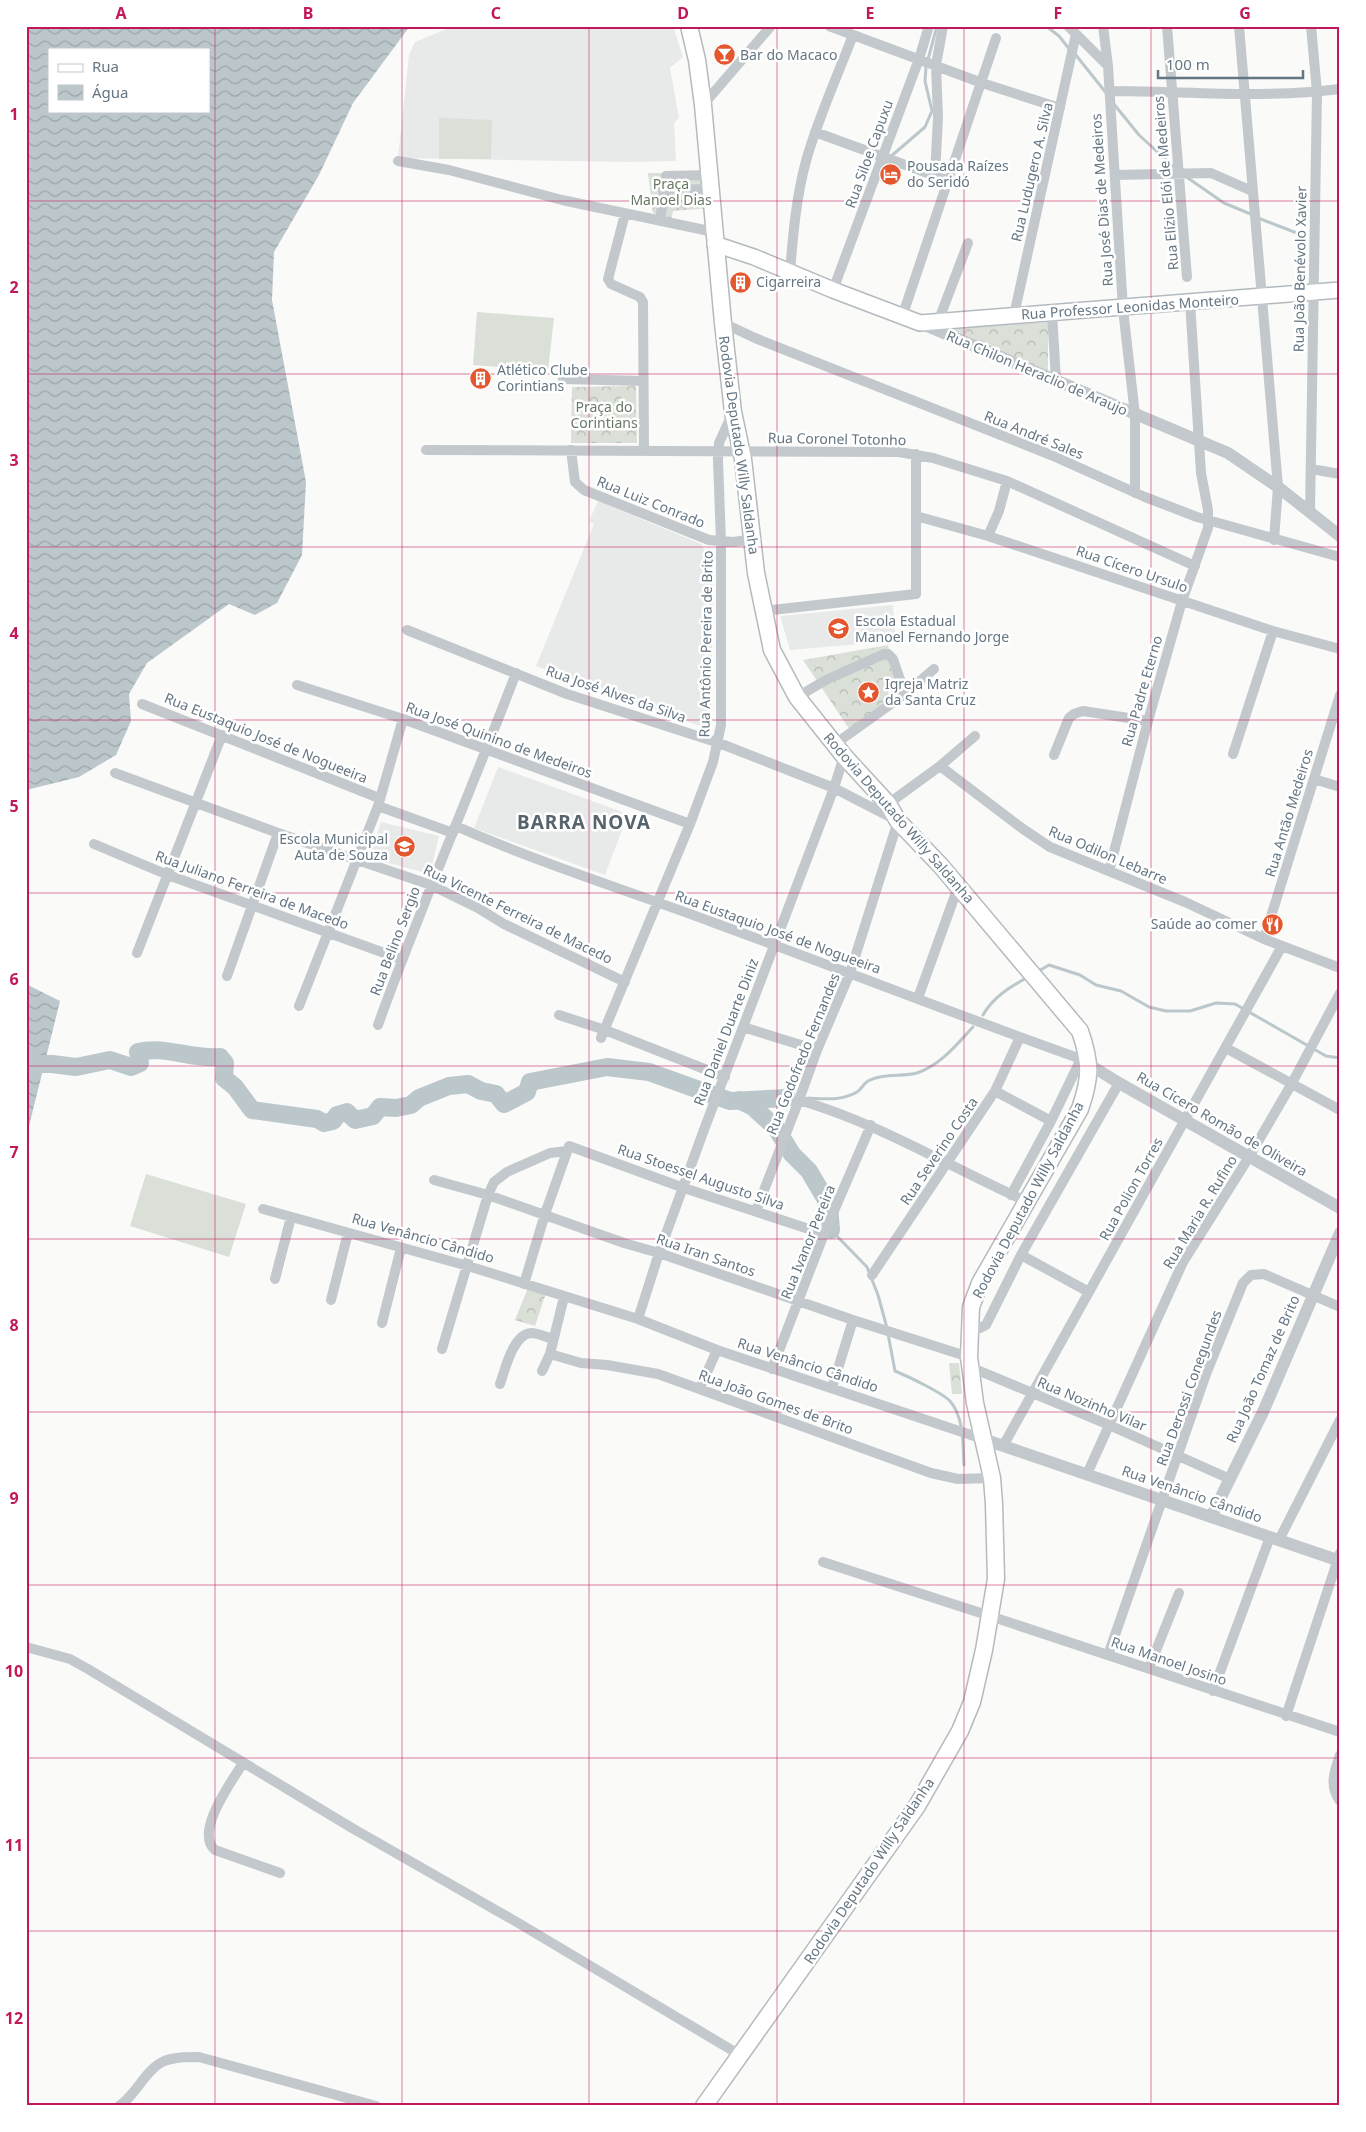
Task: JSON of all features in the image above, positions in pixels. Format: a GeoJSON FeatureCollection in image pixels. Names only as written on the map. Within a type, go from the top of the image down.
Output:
{"type":"FeatureCollection","features":[{"type":"Feature","properties":{"kind":"main road","name":"Rodovia Deputado Willy Saldanha"},"geometry":{"type":"LineString","coordinates":[[689,26],[697,60],[704,105],[722,323],[733,412],[742,452],[763,611],[772,650],[797,697],[840,750],[888,804],[898,821],[941,866],[1080,1031],[1088,1084],[1080,1109],[980,1283],[971,1307],[969,1330],[970,1362],[983,1439],[992,1478],[996,1579],[972,1702],[949,1752],[917,1806],[704,2106]]}},
{"type":"Feature","properties":{"kind":"main road","name":"Rua Chilon Heraclio de Araujo"},"geometry":{"type":"LineString","coordinates":[[715,238],[754,257],[833,290],[920,323]]}},
{"type":"Feature","properties":{"kind":"main road","name":"Rua Professor Leonidas Monteiro"},"geometry":{"type":"LineString","coordinates":[[920,323],[1014,315],[1123,309],[1340,290]]}},
{"type":"Feature","properties":{"kind":"street"},"geometry":{"type":"LineString","coordinates":[[704,105],[771,26]]}},
{"type":"Feature","properties":{"kind":"street"},"geometry":{"type":"LineString","coordinates":[[828,26],[849,31],[982,82],[1060,108]]}},
{"type":"Feature","properties":{"kind":"street","name":"Rua Siloe Capuxu"},"geometry":{"type":"LineString","coordinates":[[833,290],[919,58],[929,26]]}},
{"type":"Feature","properties":{"kind":"street"},"geometry":{"type":"LineString","coordinates":[[935,175],[938,118],[936,65],[943,26]]}},
{"type":"Feature","properties":{"kind":"street"},"geometry":{"type":"LineString","coordinates":[[1068,26],[1108,66]]}},
{"type":"Feature","properties":{"kind":"street","name":"Rua José Dias de Medeiros"},"geometry":{"type":"LineString","coordinates":[[1103,26],[1108,66],[1123,309],[1135,415],[1135,493]]}},
{"type":"Feature","properties":{"kind":"street","name":"Rua Elízio Elói de Medeiros"},"geometry":{"type":"LineString","coordinates":[[1167,26],[1187,277]]}},
{"type":"Feature","properties":{"kind":"street"},"geometry":{"type":"LineString","coordinates":[[1239,26],[1278,487],[1274,540]]}},
{"type":"Feature","properties":{"kind":"street","name":"Rua João Benévolo Xavier"},"geometry":{"type":"LineString","coordinates":[[1310,512],[1316,92],[1311,26]]}},
{"type":"Feature","properties":{"kind":"street"},"geometry":{"type":"LineString","coordinates":[[790,272],[795,214],[800,187],[815,132],[849,31]]}},
{"type":"Feature","properties":{"kind":"street","name":"Rua Ludugero A. Silva"},"geometry":{"type":"LineString","coordinates":[[1014,315],[1076,34]]}},
{"type":"Feature","properties":{"kind":"street"},"geometry":{"type":"LineString","coordinates":[[902,317],[996,38]]}},
{"type":"Feature","properties":{"kind":"street"},"geometry":{"type":"LineString","coordinates":[[1109,91],[1245,94],[1316,92],[1340,89]]}},
{"type":"Feature","properties":{"kind":"street"},"geometry":{"type":"LineString","coordinates":[[815,132],[949,180]]}},
{"type":"Feature","properties":{"kind":"street"},"geometry":{"type":"LineString","coordinates":[[398,161],[449,170],[660,221],[715,238]]}},
{"type":"Feature","properties":{"kind":"street"},"geometry":{"type":"LineString","coordinates":[[1115,176],[1211,173],[1252,191]]}},
{"type":"Feature","properties":{"kind":"street"},"geometry":{"type":"LineString","coordinates":[[660,221],[665,178],[668,176],[711,182]]}},
{"type":"Feature","properties":{"kind":"street"},"geometry":{"type":"LineString","coordinates":[[663,190],[711,182]]}},
{"type":"Feature","properties":{"kind":"street"},"geometry":{"type":"LineString","coordinates":[[625,214],[608,279],[614,286],[642,299],[644,451]]}},
{"type":"Feature","properties":{"kind":"street"},"geometry":{"type":"LineString","coordinates":[[938,322],[968,243]]}},
{"type":"Feature","properties":{"kind":"street"},"geometry":{"type":"LineString","coordinates":[[1190,302],[1201,473],[1209,521]]}},
{"type":"Feature","properties":{"kind":"street"},"geometry":{"type":"LineString","coordinates":[[1052,313],[1056,380]]}},
{"type":"Feature","properties":{"kind":"street","name":"Rua André Sales"},"geometry":{"type":"LineString","coordinates":[[722,323],[879,389],[1051,456],[1135,493],[1209,521],[1340,557]]}},
{"type":"Feature","properties":{"kind":"street","name":"Rua Chilon Heraclio de Araujo"},"geometry":{"type":"LineString","coordinates":[[920,323],[1228,453],[1278,487],[1340,536]]}},
{"type":"Feature","properties":{"kind":"street"},"geometry":{"type":"LineString","coordinates":[[563,380],[644,380]]}},
{"type":"Feature","properties":{"kind":"street","name":"Rua Antônio Pereira de Brito"},"geometry":{"type":"LineString","coordinates":[[603,1034],[690,824],[719,743],[721,725],[721,542],[718,452],[733,412]]}},
{"type":"Feature","properties":{"kind":"street","name":"Rua Coronel Totonho"},"geometry":{"type":"LineString","coordinates":[[426,450],[899,452],[916,454],[1007,481],[1195,566]]}},
{"type":"Feature","properties":{"kind":"street","name":"Rua Luiz Conrado"},"geometry":{"type":"LineString","coordinates":[[570,450],[575,482],[584,490],[698,536],[721,542],[752,539]]}},
{"type":"Feature","properties":{"kind":"street"},"geometry":{"type":"LineString","coordinates":[[763,611],[916,594],[916,454]]}},
{"type":"Feature","properties":{"kind":"street"},"geometry":{"type":"LineString","coordinates":[[1311,470],[1340,474]]}},
{"type":"Feature","properties":{"kind":"street"},"geometry":{"type":"LineString","coordinates":[[988,536],[999,511],[1007,481]]}},
{"type":"Feature","properties":{"kind":"street","name":"Rua Cícero Ursulo"},"geometry":{"type":"LineString","coordinates":[[916,516],[988,536],[1273,631],[1340,649]]}},
{"type":"Feature","properties":{"kind":"street","name":"Rua Padre Eterno"},"geometry":{"type":"LineString","coordinates":[[1109,871],[1148,721],[1182,601],[1209,521]]}},
{"type":"Feature","properties":{"kind":"street","name":"Rua José Alves da Silva"},"geometry":{"type":"LineString","coordinates":[[407,630],[567,694],[719,743],[834,788],[898,821]]}},
{"type":"Feature","properties":{"kind":"street"},"geometry":{"type":"LineString","coordinates":[[1233,754],[1273,631]]}},
{"type":"Feature","properties":{"kind":"street"},"geometry":{"type":"LineString","coordinates":[[797,697],[826,680],[884,654],[888,654],[893,659],[905,694]]}},
{"type":"Feature","properties":{"kind":"street"},"geometry":{"type":"LineString","coordinates":[[840,750],[934,669]]}},
{"type":"Feature","properties":{"kind":"street","name":"Rua Belino Sergio"},"geometry":{"type":"LineString","coordinates":[[378,1025],[401,959],[487,750],[516,673]]}},
{"type":"Feature","properties":{"kind":"street","name":"Rua José Quinino de Medeiros"},"geometry":{"type":"LineString","coordinates":[[297,685],[403,719],[690,824]]}},
{"type":"Feature","properties":{"kind":"street","name":"Rua Antão Medeiros"},"geometry":{"type":"LineString","coordinates":[[1264,939],[1340,695]]}},
{"type":"Feature","properties":{"kind":"street","name":"Rua Eustaquio José de Nogueeira"},"geometry":{"type":"LineString","coordinates":[[142,704],[222,735],[378,802],[658,902],[1085,1062]]}},
{"type":"Feature","properties":{"kind":"street"},"geometry":{"type":"LineString","coordinates":[[1054,755],[1069,718],[1074,714],[1083,711],[1148,721]]}},
{"type":"Feature","properties":{"kind":"street"},"geometry":{"type":"LineString","coordinates":[[299,1006],[378,802],[403,719]]}},
{"type":"Feature","properties":{"kind":"street"},"geometry":{"type":"LineString","coordinates":[[137,953],[222,735]]}},
{"type":"Feature","properties":{"kind":"street"},"geometry":{"type":"LineString","coordinates":[[888,804],[940,766],[975,736]]}},
{"type":"Feature","properties":{"kind":"street","name":"Rua Daniel Duarte Diniz"},"geometry":{"type":"LineString","coordinates":[[638,1319],[659,1253],[705,1127],[834,788],[840,750]]}},
{"type":"Feature","properties":{"kind":"street","name":"Rua Odilon Lebarre"},"geometry":{"type":"LineString","coordinates":[[940,766],[1050,847],[1184,902],[1264,939],[1340,967]]}},
{"type":"Feature","properties":{"kind":"street","name":"Rua Vicente Ferreira de Macedo"},"geometry":{"type":"LineString","coordinates":[[116,773],[278,833],[431,885],[478,908],[504,924],[625,982]]}},
{"type":"Feature","properties":{"kind":"street"},"geometry":{"type":"LineString","coordinates":[[1314,779],[1340,787]]}},
{"type":"Feature","properties":{"kind":"street","name":"Rua Godofredo Fernandes"},"geometry":{"type":"LineString","coordinates":[[756,1211],[800,1100],[817,1050],[850,973],[898,821]]}},
{"type":"Feature","properties":{"kind":"street"},"geometry":{"type":"LineString","coordinates":[[227,976],[278,833]]}},
{"type":"Feature","properties":{"kind":"street","name":"Rua Juliano Ferreira de Macedo"},"geometry":{"type":"LineString","coordinates":[[94,844],[168,875],[401,959]]}},
{"type":"Feature","properties":{"kind":"street"},"geometry":{"type":"LineString","coordinates":[[918,998],[958,887]]}},
{"type":"Feature","properties":{"kind":"street","name":"Rua Polion Torres"},"geometry":{"type":"LineString","coordinates":[[1002,1446],[1282,946]]}},
{"type":"Feature","properties":{"kind":"street","name":"Rua Maria R. Rufino"},"geometry":{"type":"LineString","coordinates":[[1086,1474],[1183,1262],[1249,1157],[1291,1085],[1340,993]]}},
{"type":"Feature","properties":{"kind":"street"},"geometry":{"type":"LineString","coordinates":[[559,1015],[603,1034],[725,1078]]}},
{"type":"Feature","properties":{"kind":"street"},"geometry":{"type":"LineString","coordinates":[[743,1027],[817,1050]]}},
{"type":"Feature","properties":{"kind":"street","name":"Rua Severino Costa"},"geometry":{"type":"LineString","coordinates":[[872,1275],[995,1091],[1020,1037]]}},
{"type":"Feature","properties":{"kind":"street"},"geometry":{"type":"LineString","coordinates":[[1226,1048],[1340,1110]]}},
{"type":"Feature","properties":{"kind":"street"},"geometry":{"type":"LineString","coordinates":[[1011,1194],[1085,1062]]}},
{"type":"Feature","properties":{"kind":"street","name":"Rua Cícero Romão de Oliveira"},"geometry":{"type":"LineString","coordinates":[[1085,1062],[1185,1121],[1340,1208]]}},
{"type":"Feature","properties":{"kind":"street"},"geometry":{"type":"LineString","coordinates":[[969,1330],[986,1325],[1021,1255],[1119,1083]]}},
{"type":"Feature","properties":{"kind":"street"},"geometry":{"type":"LineString","coordinates":[[995,1091],[1051,1122]]}},
{"type":"Feature","properties":{"kind":"street"},"geometry":{"type":"LineString","coordinates":[[800,1100],[871,1125],[1028,1202]]}},
{"type":"Feature","properties":{"kind":"street","name":"Rua Ivanor Pereira"},"geometry":{"type":"LineString","coordinates":[[772,1369],[824,1234],[871,1125]]}},
{"type":"Feature","properties":{"kind":"street"},"geometry":{"type":"LineString","coordinates":[[442,1349],[488,1195],[494,1182],[507,1172],[550,1153],[568,1148]]}},
{"type":"Feature","properties":{"kind":"street"},"geometry":{"type":"LineString","coordinates":[[524,1284],[545,1214],[568,1148]]}},
{"type":"Feature","properties":{"kind":"street","name":"Rua Stoessel Augusto Silva"},"geometry":{"type":"LineString","coordinates":[[568,1148],[824,1234]]}},
{"type":"Feature","properties":{"kind":"street","name":"Rua Iran Santos"},"geometry":{"type":"LineString","coordinates":[[434,1180],[545,1214],[624,1243],[659,1253],[854,1320],[970,1362]]}},
{"type":"Feature","properties":{"kind":"street","name":"Rua Venâncio Cândido"},"geometry":{"type":"LineString","coordinates":[[263,1209],[468,1266],[638,1319],[772,1369],[1211,1517],[1339,1558]]}},
{"type":"Feature","properties":{"kind":"street"},"geometry":{"type":"LineString","coordinates":[[275,1279],[291,1217]]}},
{"type":"Feature","properties":{"kind":"street"},"geometry":{"type":"LineString","coordinates":[[331,1300],[348,1233]]}},
{"type":"Feature","properties":{"kind":"street","name":"Rua João Tomaz de Brito"},"geometry":{"type":"LineString","coordinates":[[1211,1517],[1263,1412],[1340,1233]]}},
{"type":"Feature","properties":{"kind":"street"},"geometry":{"type":"LineString","coordinates":[[382,1323],[401,1248]]}},
{"type":"Feature","properties":{"kind":"street"},"geometry":{"type":"LineString","coordinates":[[1021,1255],[1089,1292]]}},
{"type":"Feature","properties":{"kind":"street","name":"Rua Derossi Conegundes"},"geometry":{"type":"LineString","coordinates":[[1108,1655],[1206,1374],[1243,1283],[1251,1275],[1264,1274],[1312,1296]]}},
{"type":"Feature","properties":{"kind":"street"},"geometry":{"type":"LineString","coordinates":[[542,1371],[550,1354],[564,1296]]}},
{"type":"Feature","properties":{"kind":"street"},"geometry":{"type":"LineString","coordinates":[[1312,1296],[1340,1307]]}},
{"type":"Feature","properties":{"kind":"street"},"geometry":{"type":"LineString","coordinates":[[832,1388],[854,1320]]}},
{"type":"Feature","properties":{"kind":"street"},"geometry":{"type":"LineString","coordinates":[[500,1384],[515,1343],[524,1334],[536,1334],[553,1339]]}},
{"type":"Feature","properties":{"kind":"street"},"geometry":{"type":"LineString","coordinates":[[700,1388],[717,1350]]}},
{"type":"Feature","properties":{"kind":"street","name":"Rua João Gomes de Brito"},"geometry":{"type":"LineString","coordinates":[[550,1354],[581,1363],[640,1369],[700,1388],[931,1473],[958,1479],[992,1478]]}},
{"type":"Feature","properties":{"kind":"street","name":"Rua Nozinho Vilar"},"geometry":{"type":"LineString","coordinates":[[970,1362],[1032,1394],[1109,1425],[1230,1479]]}},
{"type":"Feature","properties":{"kind":"street"},"geometry":{"type":"LineString","coordinates":[[1213,1691],[1274,1538],[1340,1420]]}},
{"type":"Feature","properties":{"kind":"street"},"geometry":{"type":"LineString","coordinates":[[1286,1716],[1339,1558]]}},
{"type":"Feature","properties":{"kind":"street","name":"Rua Manoel Josino"},"geometry":{"type":"LineString","coordinates":[[823,1562],[1149,1668],[1286,1716],[1340,1732]]}},
{"type":"Feature","properties":{"kind":"street"},"geometry":{"type":"LineString","coordinates":[[1149,1668],[1179,1593]]}},
{"type":"Feature","properties":{"kind":"street"},"geometry":{"type":"LineString","coordinates":[[26,1647],[70,1659],[243,1763],[740,2055]]}},
{"type":"Feature","properties":{"kind":"street"},"geometry":{"type":"LineString","coordinates":[[1340,1755],[1333,1779],[1335,1795],[1340,1801]]}},
{"type":"Feature","properties":{"kind":"street"},"geometry":{"type":"LineString","coordinates":[[243,1763],[224,1794],[211,1822],[208,1835],[210,1844],[216,1850],[280,1873]]}},
{"type":"Feature","properties":{"kind":"street"},"geometry":{"type":"LineString","coordinates":[[119,2106],[126,2102],[152,2067],[164,2061],[180,2057],[199,2057],[376,2106]]}},
{"type":"Feature","properties":{"kind":"shaded area"},"geometry":{"type":"Polygon","coordinates":[[[454,26],[673,26],[683,57],[670,68],[679,118],[674,123],[676,161],[398,158],[409,55],[415,42],[454,26]]]}},
{"type":"Feature","properties":{"kind":"shaded area"},"geometry":{"type":"Polygon","coordinates":[[[598,501],[701,544],[713,566],[711,730],[536,666],[594,524],[589,521],[598,501]]]}},
{"type":"Feature","properties":{"kind":"shaded area","name":"Escola Estadual Manoel Fernando Jorge"},"geometry":{"type":"Polygon","coordinates":[[[893,605],[896,641],[790,650],[780,616],[893,605]]]}},
{"type":"Feature","properties":{"kind":"shaded area"},"geometry":{"type":"Polygon","coordinates":[[[498,767],[628,814],[605,875],[474,828],[498,767]]]}},
{"type":"Feature","properties":{"kind":"shaded area","name":"Escola Municipal Auta de Souza"},"geometry":{"type":"Polygon","coordinates":[[[381,822],[439,836],[430,874],[369,858],[381,822]]]}},
{"type":"Feature","properties":{"kind":"green space"},"geometry":{"type":"Polygon","coordinates":[[[439,118],[492,120],[491,159],[439,159],[439,118]]]}},
{"type":"Feature","properties":{"kind":"green space","name":"Praça Manoel Dias"},"geometry":{"type":"Polygon","coordinates":[[[648,173],[705,173],[709,208],[673,211],[671,221],[653,213],[648,173]]]}},
{"type":"Feature","properties":{"kind":"green space"},"geometry":{"type":"Polygon","coordinates":[[[477,312],[554,318],[548,371],[473,365],[477,312]]]}},
{"type":"Feature","properties":{"kind":"green space"},"geometry":{"type":"Polygon","coordinates":[[[1048,322],[1048,372],[947,329],[1048,322]]]}},
{"type":"Feature","properties":{"kind":"green space","name":"Praça do Corintians"},"geometry":{"type":"Polygon","coordinates":[[[636,386],[637,443],[571,443],[572,387],[636,386]]]}},
{"type":"Feature","properties":{"kind":"green space"},"geometry":{"type":"Polygon","coordinates":[[[888,645],[899,698],[850,730],[803,660],[888,645]]]}},
{"type":"Feature","properties":{"kind":"green space"},"geometry":{"type":"Polygon","coordinates":[[[146,1174],[246,1204],[229,1257],[130,1226],[146,1174]]]}},
{"type":"Feature","properties":{"kind":"green space"},"geometry":{"type":"Polygon","coordinates":[[[528,1288],[546,1293],[535,1326],[515,1320],[528,1288]]]}},
{"type":"Feature","properties":{"kind":"green space"},"geometry":{"type":"Polygon","coordinates":[[[949,1363],[959,1363],[962,1394],[952,1394],[949,1363]]]}},
{"type":"Feature","properties":{"kind":"water"},"geometry":{"type":"Polygon","coordinates":[[[26,26],[410,26],[353,103],[319,175],[274,252],[272,300],[306,482],[302,555],[277,603],[255,615],[229,604],[147,663],[129,694],[131,721],[116,755],[79,777],[26,790],[26,26]]]}},
{"type":"Feature","properties":{"kind":"water"},"geometry":{"type":"Polygon","coordinates":[[[26,984],[60,1001],[29,1126],[26,1126],[26,984]]]}},
{"type":"Feature","properties":{"kind":"waterway"},"geometry":{"type":"LineString","coordinates":[[889,158],[925,127],[932,111],[925,81],[926,67],[937,26]]}},
{"type":"Feature","properties":{"kind":"waterway"},"geometry":{"type":"LineString","coordinates":[[1046,26],[1059,36],[1070,50]]}},
{"type":"Feature","properties":{"kind":"waterway"},"geometry":{"type":"LineString","coordinates":[[1075,54],[1107,94]]}},
{"type":"Feature","properties":{"kind":"waterway"},"geometry":{"type":"LineString","coordinates":[[1113,103],[1139,135],[1176,169]]}},
{"type":"Feature","properties":{"kind":"waterway"},"geometry":{"type":"LineString","coordinates":[[1185,176],[1224,203],[1253,215]]}},
{"type":"Feature","properties":{"kind":"waterway"},"geometry":{"type":"LineString","coordinates":[[1258,218],[1302,235]]}},
{"type":"Feature","properties":{"kind":"waterway"},"geometry":{"type":"LineString","coordinates":[[1037,972],[1049,965],[1080,975],[1096,985],[1121,991],[1149,1007],[1166,1011],[1190,1011],[1216,1003],[1235,1004],[1326,1056],[1340,1058]]}},
{"type":"Feature","properties":{"kind":"waterway"},"geometry":{"type":"LineString","coordinates":[[983,1015],[997,998],[1028,977]]}},
{"type":"Feature","properties":{"kind":"waterway"},"geometry":{"type":"LineString","coordinates":[[808,1098],[832,1099],[845,1097],[857,1092],[866,1082],[874,1079],[917,1073],[934,1065],[973,1027]]}},
{"type":"Feature","properties":{"kind":"waterway"},"geometry":{"type":"LineString","coordinates":[[26,1064],[52,1064],[76,1067],[110,1060],[131,1067],[140,1063],[138,1052],[148,1050],[220,1057],[225,1063],[224,1078],[235,1087],[252,1110],[317,1119],[324,1123],[333,1121],[337,1115],[347,1112],[355,1120],[373,1116],[380,1107],[396,1108],[411,1105],[419,1098],[449,1086],[468,1084],[481,1091],[496,1094],[504,1104],[527,1092],[530,1082],[607,1067],[649,1072],[730,1101],[787,1098]]}},
{"type":"Feature","properties":{"kind":"waterway"},"geometry":{"type":"LineString","coordinates":[[787,1098],[796,1098]]}},
{"type":"Feature","properties":{"kind":"waterway"},"geometry":{"type":"LineString","coordinates":[[739,1100],[753,1107],[776,1128],[792,1154],[809,1171],[829,1205],[831,1230]]}},
{"type":"Feature","properties":{"kind":"waterway"},"geometry":{"type":"LineString","coordinates":[[831,1230],[867,1267],[878,1295],[887,1328]]}},
{"type":"Feature","properties":{"kind":"waterway"},"geometry":{"type":"LineString","coordinates":[[888,1334],[895,1371],[939,1393],[950,1401],[955,1408],[962,1431],[964,1465]]}},
{"type":"Feature","properties":{"kind":"place","name":"Bar do Macaco"},"geometry":{"type":"Point","coordinates":[724,55]}},
{"type":"Feature","properties":{"kind":"place","name":"Pousada Raízes do Seridó"},"geometry":{"type":"Point","coordinates":[891,174]}},
{"type":"Feature","properties":{"kind":"place","name":"Cigarreira"},"geometry":{"type":"Point","coordinates":[740,282]}},
{"type":"Feature","properties":{"kind":"place","name":"Atlético Clube Corintians"},"geometry":{"type":"Point","coordinates":[481,378]}},
{"type":"Feature","properties":{"kind":"place","name":"Escola Estadual Manoel Fernando Jorge"},"geometry":{"type":"Point","coordinates":[839,629]}},
{"type":"Feature","properties":{"kind":"place","name":"Igreja Matriz da Santa Cruz"},"geometry":{"type":"Point","coordinates":[869,692]}},
{"type":"Feature","properties":{"kind":"place","name":"Escola Municipal Auta de Souza"},"geometry":{"type":"Point","coordinates":[404,847]}},
{"type":"Feature","properties":{"kind":"place","name":"Saúde ao comer"},"geometry":{"type":"Point","coordinates":[1273,924]}},
{"type":"Feature","properties":{"kind":"district","name":"BARRA NOVA"},"geometry":{"type":"Point","coordinates":[584,822]}}]}
